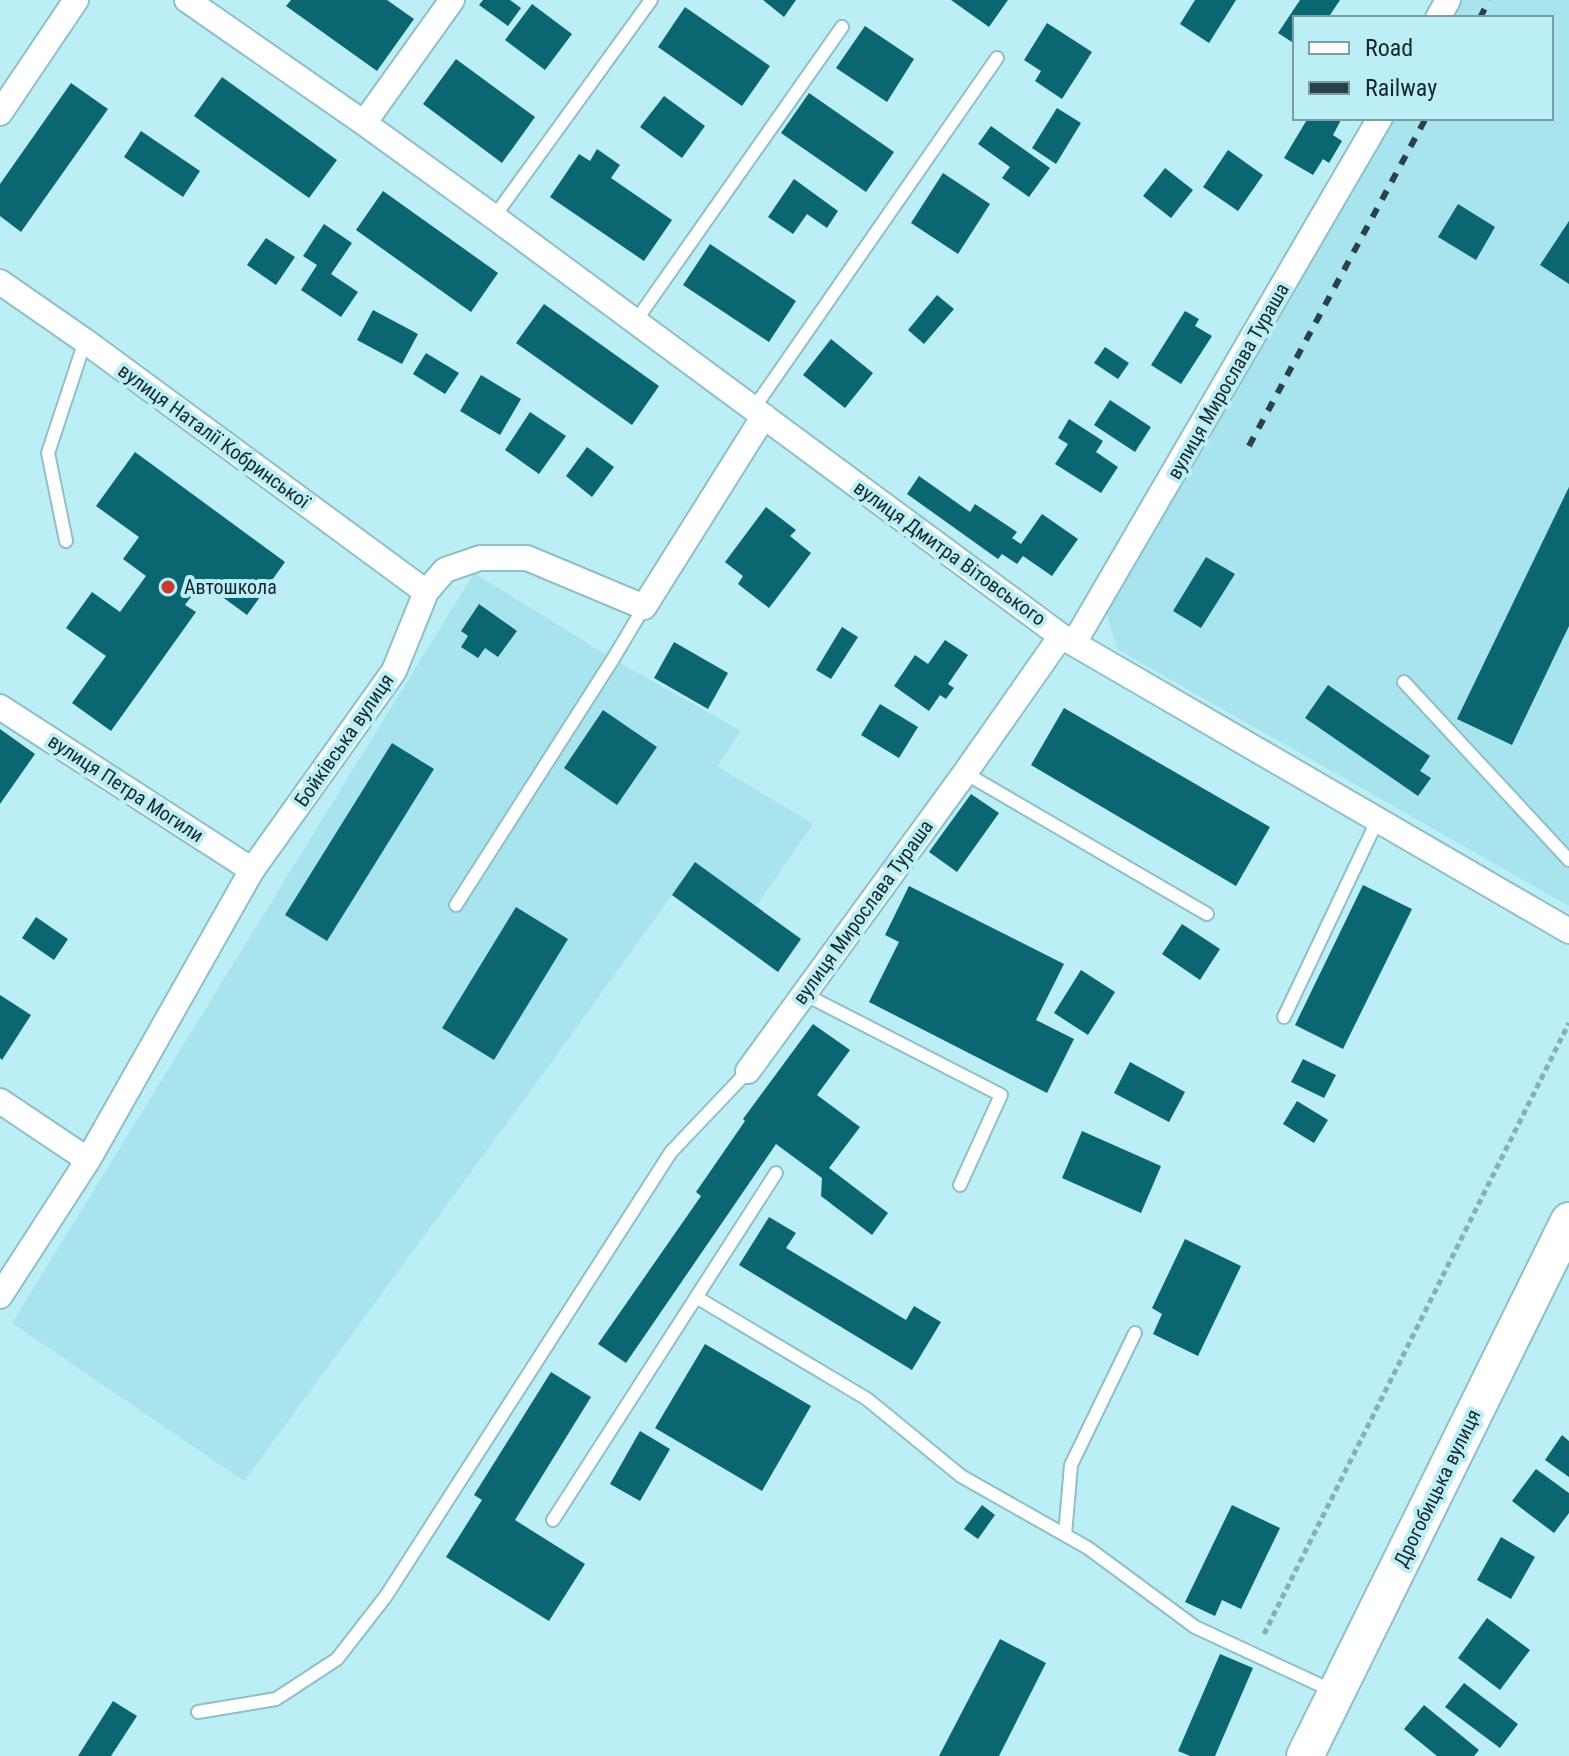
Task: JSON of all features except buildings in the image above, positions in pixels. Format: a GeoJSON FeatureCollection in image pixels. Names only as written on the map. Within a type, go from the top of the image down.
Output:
{"type":"FeatureCollection","features":[{"type":"Feature","properties":{"kind":"main road","name":"Дрогобицька вулиця"},"geometry":{"type":"LineString","coordinates":[[1305,1756],[1566,1240]]}},
{"type":"Feature","properties":{"kind":"street"},"geometry":{"type":"LineString","coordinates":[[0,113],[76,0]]}},
{"type":"Feature","properties":{"kind":"street","name":"вулиця Дмитра Вітовського"},"geometry":{"type":"LineString","coordinates":[[187,0],[494,217],[1068,639],[1569,931]]}},
{"type":"Feature","properties":{"kind":"street"},"geometry":{"type":"LineString","coordinates":[[364,123],[452,0]]}},
{"type":"Feature","properties":{"kind":"street","name":"вулиця Мирослава Тураша"},"geometry":{"type":"LineString","coordinates":[[748,1071],[965,773],[1068,639],[1379,120]]}},
{"type":"Feature","properties":{"kind":"street","name":"вулиця Наталії Кобринської"},"geometry":{"type":"LineString","coordinates":[[0,282],[426,592]]}},
{"type":"Feature","properties":{"kind":"street"},"geometry":{"type":"LineString","coordinates":[[644,607],[759,412]]}},
{"type":"Feature","properties":{"kind":"street","name":"Бойківська вулиця"},"geometry":{"type":"LineString","coordinates":[[0,1296],[88,1160],[252,870],[394,671],[426,592],[445,570],[480,558],[527,558],[644,607]]}},
{"type":"Feature","properties":{"kind":"street","name":"вулиця Петра Могили"},"geometry":{"type":"LineString","coordinates":[[0,707],[252,870]]}},
{"type":"Feature","properties":{"kind":"street"},"geometry":{"type":"LineString","coordinates":[[0,1101],[88,1160]]}},
{"type":"Feature","properties":{"kind":"lane"},"geometry":{"type":"LineString","coordinates":[[494,217],[651,0]]}},
{"type":"Feature","properties":{"kind":"lane"},"geometry":{"type":"LineString","coordinates":[[635,322],[842,27]]}},
{"type":"Feature","properties":{"kind":"lane"},"geometry":{"type":"LineString","coordinates":[[759,412],[997,58]]}},
{"type":"Feature","properties":{"kind":"lane"},"geometry":{"type":"LineString","coordinates":[[66,541],[48,453],[85,341]]}},
{"type":"Feature","properties":{"kind":"lane"},"geometry":{"type":"LineString","coordinates":[[456,905],[644,607]]}},
{"type":"Feature","properties":{"kind":"lane"},"geometry":{"type":"LineString","coordinates":[[1404,682],[1569,860]]}},
{"type":"Feature","properties":{"kind":"lane"},"geometry":{"type":"LineString","coordinates":[[965,773],[1207,914]]}},
{"type":"Feature","properties":{"kind":"lane"},"geometry":{"type":"LineString","coordinates":[[1284,1017],[1378,819]]}},
{"type":"Feature","properties":{"kind":"lane"},"geometry":{"type":"LineString","coordinates":[[804,994],[1001,1095],[960,1185]]}},
{"type":"Feature","properties":{"kind":"lane"},"geometry":{"type":"LineString","coordinates":[[198,1712],[276,1699],[337,1659],[386,1596],[671,1152],[748,1071]]}},
{"type":"Feature","properties":{"kind":"lane"},"geometry":{"type":"LineString","coordinates":[[553,1520],[776,1173]]}},
{"type":"Feature","properties":{"kind":"lane"},"geometry":{"type":"LineString","coordinates":[[696,1297],[867,1399],[961,1476],[1088,1548],[1195,1627],[1336,1692]]}},
{"type":"Feature","properties":{"kind":"lane"},"geometry":{"type":"LineString","coordinates":[[1065,1535],[1071,1465],[1135,1333]]}},
{"type":"Feature","properties":{"kind":"path"},"geometry":{"type":"LineString","coordinates":[[1263,1635],[1569,1023]]}},
{"type":"Feature","properties":{"kind":"shaded area"},"geometry":{"type":"Polygon","coordinates":[[[1462,0],[1569,0],[1569,906],[1117,649],[1106,611],[1392,120],[1553,120],[1553,16],[1453,16],[1462,0]]]}},
{"type":"Feature","properties":{"kind":"shaded area"},"geometry":{"type":"Polygon","coordinates":[[[474,573],[613,659],[741,731],[717,766],[813,824],[756,906],[695,863],[244,1481],[12,1323],[474,573]]]}},
{"type":"Feature","properties":{"kind":"railway"},"geometry":{"type":"LineString","coordinates":[[1481,16],[1489,0]]}},
{"type":"Feature","properties":{"kind":"railway"},"geometry":{"type":"LineString","coordinates":[[1249,446],[1425,120]]}},
{"type":"Feature","properties":{"kind":"place","name":"Автошкола"},"geometry":{"type":"Point","coordinates":[168,587]}}]}
